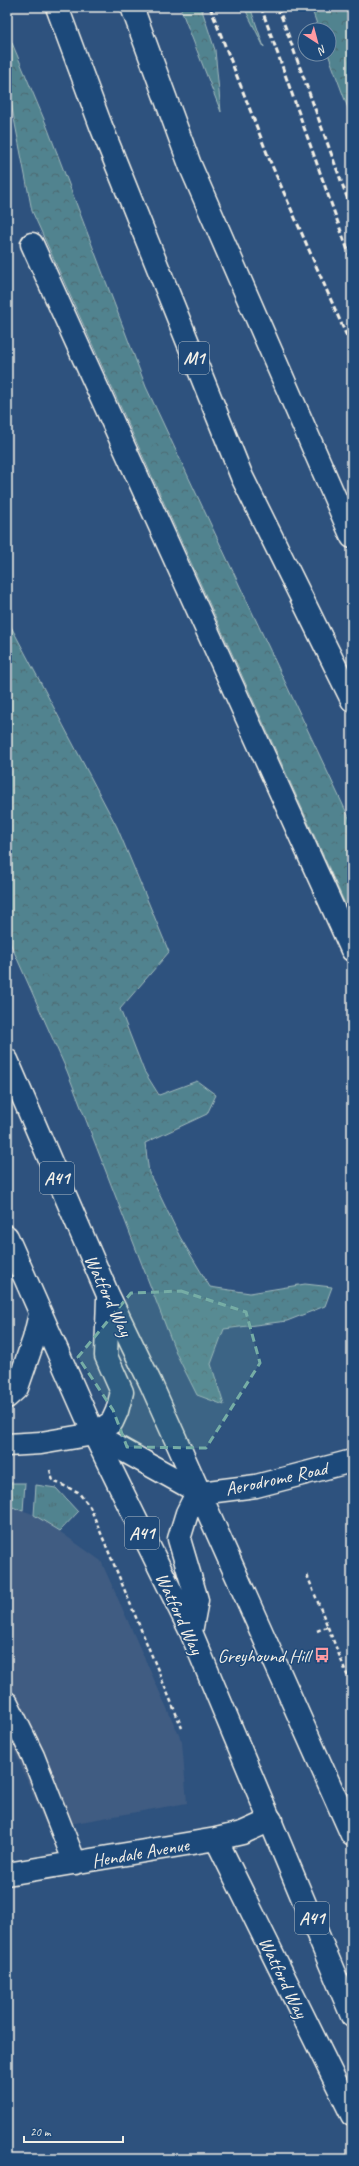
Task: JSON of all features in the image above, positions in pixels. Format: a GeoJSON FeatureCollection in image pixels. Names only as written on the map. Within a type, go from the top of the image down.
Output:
{"type":"FeatureCollection","features":[{"type":"Feature","properties":{"kind":"main road","name":"M1"},"geometry":{"type":"LineString","coordinates":[[57,7],[101,126],[242,477],[352,700]]}},
{"type":"Feature","properties":{"kind":"main road"},"geometry":{"type":"LineString","coordinates":[[132,7],[190,165],[352,537]]}},
{"type":"Feature","properties":{"kind":"main road"},"geometry":{"type":"LineString","coordinates":[[32,244],[352,950]]}},
{"type":"Feature","properties":{"kind":"main road","name":"Watford Way"},"geometry":{"type":"LineString","coordinates":[[7,1060],[108,1295],[200,1493],[351,1832]]}},
{"type":"Feature","properties":{"kind":"main road","name":"Watford Way"},"geometry":{"type":"LineString","coordinates":[[7,1237],[94,1434],[191,1632],[352,2016]]}},
{"type":"Feature","properties":{"kind":"main road","name":"A41"},"geometry":{"type":"LineString","coordinates":[[94,1434],[112,1422],[117,1411],[122,1392],[106,1356],[108,1295]]}},
{"type":"Feature","properties":{"kind":"main road"},"geometry":{"type":"LineString","coordinates":[[7,1397],[17,1388],[34,1339],[40,1314]]}},
{"type":"Feature","properties":{"kind":"main road"},"geometry":{"type":"LineString","coordinates":[[7,1445],[41,1443],[94,1434],[200,1493]]}},
{"type":"Feature","properties":{"kind":"main road","name":"Aerodrome Road"},"geometry":{"type":"LineString","coordinates":[[200,1493],[256,1486],[352,1461]]}},
{"type":"Feature","properties":{"kind":"main road","name":"A41"},"geometry":{"type":"LineString","coordinates":[[191,1632],[196,1600],[179,1539],[187,1513],[200,1493]]}},
{"type":"Feature","properties":{"kind":"main road"},"geometry":{"type":"LineString","coordinates":[[7,1703],[33,1756],[75,1863]]}},
{"type":"Feature","properties":{"kind":"main road","name":"Hendale Avenue"},"geometry":{"type":"LineString","coordinates":[[7,1874],[216,1839],[242,1833],[271,1820]]}},
{"type":"Feature","properties":{"kind":"main road","name":"Watford Way"},"geometry":{"type":"LineString","coordinates":[[216,1839],[352,2115]]}},
{"type":"Feature","properties":{"kind":"path"},"geometry":{"type":"LineString","coordinates":[[53,1481],[78,1492],[90,1507],[170,1694],[182,1728]]}},
{"type":"Feature","properties":{"kind":"path"},"geometry":{"type":"LineString","coordinates":[[306,1575],[352,1686]]}},
{"type":"Feature","properties":{"kind":"path"},"geometry":{"type":"LineString","coordinates":[[317,1631],[328,1626]]}},
{"type":"Feature","properties":{"kind":"highlighted area"},"geometry":{"type":"Polygon","coordinates":[[[181,1291],[246,1312],[260,1363],[206,1448],[127,1447],[113,1410],[78,1357],[131,1293],[181,1291]]]}},
{"type":"Feature","properties":{"kind":"shaded area"},"geometry":{"type":"Polygon","coordinates":[[[7,1505],[38,1516],[101,1561],[182,1742],[187,1803],[47,1828],[7,1733],[7,1505]]]}},
{"type":"Feature","properties":{"kind":"green space"},"geometry":{"type":"Polygon","coordinates":[[[180,7],[201,7],[215,50],[221,112],[180,7]]]}},
{"type":"Feature","properties":{"kind":"green space"},"geometry":{"type":"Polygon","coordinates":[[[244,7],[250,7],[264,47],[244,7]]]}},
{"type":"Feature","properties":{"kind":"green space"},"geometry":{"type":"Polygon","coordinates":[[[311,7],[352,7],[352,119],[331,62],[337,62],[337,22],[316,22],[311,7]]]}},
{"type":"Feature","properties":{"kind":"green space"},"geometry":{"type":"Polygon","coordinates":[[[7,31],[46,124],[146,387],[352,824],[352,919],[32,211],[10,98],[7,97],[7,31]]]}},
{"type":"Feature","properties":{"kind":"green space"},"geometry":{"type":"Polygon","coordinates":[[[7,619],[117,827],[169,952],[120,1009],[144,1071],[159,1095],[197,1081],[216,1095],[207,1114],[145,1143],[149,1173],[180,1237],[210,1287],[250,1293],[305,1284],[332,1287],[325,1306],[287,1321],[224,1329],[211,1364],[224,1405],[197,1395],[177,1355],[67,1071],[7,936],[7,619]]]}},
{"type":"Feature","properties":{"kind":"green space"},"geometry":{"type":"Polygon","coordinates":[[[7,1483],[25,1483],[23,1511],[7,1505],[7,1483]]]}},
{"type":"Feature","properties":{"kind":"green space"},"geometry":{"type":"Polygon","coordinates":[[[36,1485],[56,1488],[78,1512],[60,1531],[34,1515],[36,1485]]]}},
{"type":"Feature","properties":{"kind":"railway"},"geometry":{"type":"LineString","coordinates":[[210,7],[270,161],[352,348]]}},
{"type":"Feature","properties":{"kind":"railway"},"geometry":{"type":"LineString","coordinates":[[261,7],[352,262]]}},
{"type":"Feature","properties":{"kind":"railway"},"geometry":{"type":"LineString","coordinates":[[278,7],[352,211]]}},
{"type":"Feature","properties":{"kind":"place","name":"Greyhound Hill"},"geometry":{"type":"Point","coordinates":[322,1655]}}]}
